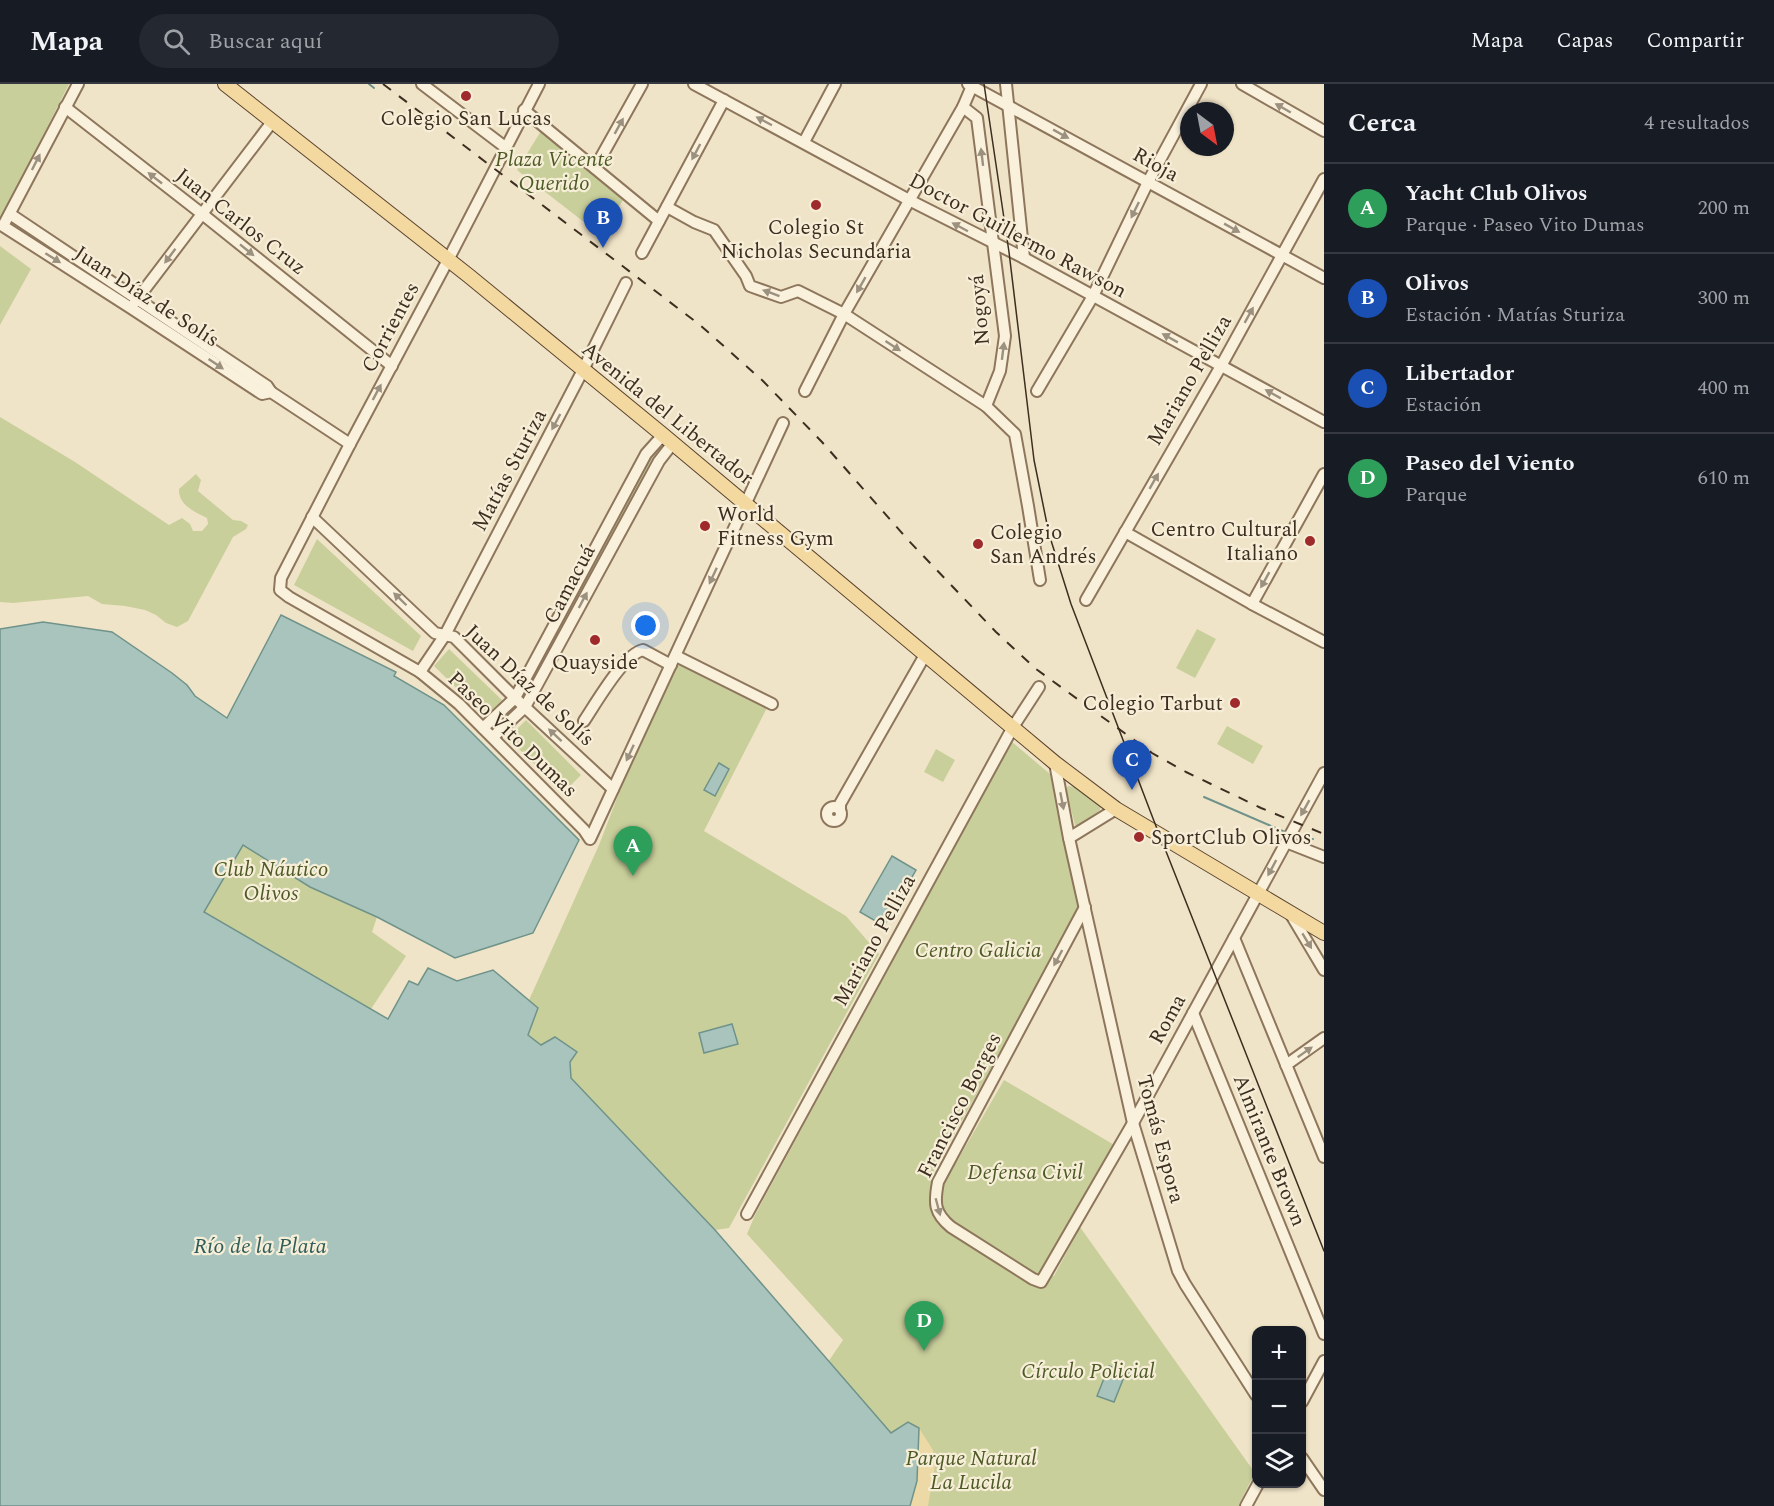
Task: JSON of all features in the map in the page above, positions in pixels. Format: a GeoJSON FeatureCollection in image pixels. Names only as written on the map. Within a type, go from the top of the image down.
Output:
{"type":"FeatureCollection","features":[{"type":"Feature","properties":{"kind":"main road","name":"Avenida del Libertador"},"geometry":{"type":"LineString","coordinates":[[225,84],[448,260],[668,439],[1055,763],[1116,809],[1324,933]]}},
{"type":"Feature","properties":{"kind":"street"},"geometry":{"type":"LineString","coordinates":[[10,214],[78,84]]}},
{"type":"Feature","properties":{"kind":"street"},"geometry":{"type":"LineString","coordinates":[[422,84],[505,147]]}},
{"type":"Feature","properties":{"kind":"street","name":"Corrientes"},"geometry":{"type":"LineString","coordinates":[[280,590],[281,578],[312,517],[539,84]]}},
{"type":"Feature","properties":{"kind":"street"},"geometry":{"type":"LineString","coordinates":[[595,168],[642,84]]}},
{"type":"Feature","properties":{"kind":"street","name":"Doctor Guillermo Rawson"},"geometry":{"type":"LineString","coordinates":[[694,84],[992,244],[1024,258],[1324,422]]}},
{"type":"Feature","properties":{"kind":"street"},"geometry":{"type":"LineString","coordinates":[[804,142],[835,84]]}},
{"type":"Feature","properties":{"kind":"street"},"geometry":{"type":"LineString","coordinates":[[1006,84],[1024,258]]}},
{"type":"Feature","properties":{"kind":"street"},"geometry":{"type":"LineString","coordinates":[[1037,391],[1093,296],[1149,182],[1201,84]]}},
{"type":"Feature","properties":{"kind":"street"},"geometry":{"type":"LineString","coordinates":[[1242,84],[1324,131]]}},
{"type":"Feature","properties":{"kind":"street"},"geometry":{"type":"LineString","coordinates":[[805,391],[844,314],[963,107],[970,85]]}},
{"type":"Feature","properties":{"kind":"street","name":"Rioja"},"geometry":{"type":"LineString","coordinates":[[970,85],[1324,278]]}},
{"type":"Feature","properties":{"kind":"street"},"geometry":{"type":"LineString","coordinates":[[642,253],[724,100]]}},
{"type":"Feature","properties":{"kind":"street","name":"Juan Carlos Cruz"},"geometry":{"type":"LineString","coordinates":[[65,107],[392,366]]}},
{"type":"Feature","properties":{"kind":"street","name":"Nogoyá"},"geometry":{"type":"LineString","coordinates":[[963,107],[977,118],[1005,336],[1000,371],[986,406]]}},
{"type":"Feature","properties":{"kind":"street"},"geometry":{"type":"LineString","coordinates":[[524,110],[659,221]]}},
{"type":"Feature","properties":{"kind":"street"},"geometry":{"type":"LineString","coordinates":[[134,303],[272,122]]}},
{"type":"Feature","properties":{"kind":"street","name":"Mariano Pelliza"},"geometry":{"type":"LineString","coordinates":[[1086,600],[1221,366],[1324,179]]}},
{"type":"Feature","properties":{"kind":"street"},"geometry":{"type":"LineString","coordinates":[[667,207],[714,230],[746,276],[750,286],[781,297],[798,291],[844,314],[986,406],[1015,434],[1040,580]]}},
{"type":"Feature","properties":{"kind":"street","name":"Juan Díaz de Solís"},"geometry":{"type":"LineString","coordinates":[[134,303],[10,214],[3,226],[134,303],[267,386],[270,392],[350,444]]}},
{"type":"Feature","properties":{"kind":"street","name":"Matías Sturiza"},"geometry":{"type":"LineString","coordinates":[[420,672],[445,635],[626,283]]}},
{"type":"Feature","properties":{"kind":"street"},"geometry":{"type":"LineString","coordinates":[[614,789],[783,423]]}},
{"type":"Feature","properties":{"kind":"street","name":"Camacuá"},"geometry":{"type":"LineString","coordinates":[[483,728],[515,698],[646,454],[668,439]]}},
{"type":"Feature","properties":{"kind":"street","name":"Camacuá"},"geometry":{"type":"LineString","coordinates":[[493,737],[525,707],[668,439]]}},
{"type":"Feature","properties":{"kind":"street"},"geometry":{"type":"LineString","coordinates":[[1252,604],[1324,474]]}},
{"type":"Feature","properties":{"kind":"street"},"geometry":{"type":"LineString","coordinates":[[618,506],[630,513]]}},
{"type":"Feature","properties":{"kind":"street","name":"Juan Díaz de Solís"},"geometry":{"type":"LineString","coordinates":[[312,517],[435,633],[454,637],[515,698],[614,789]]}},
{"type":"Feature","properties":{"kind":"street"},"geometry":{"type":"LineString","coordinates":[[1125,532],[1324,642]]}},
{"type":"Feature","properties":{"kind":"street","name":"Paseo Vito Dumas"},"geometry":{"type":"LineString","coordinates":[[280,590],[420,672],[459,704],[493,737],[584,830],[590,839],[614,789]]}},
{"type":"Feature","properties":{"kind":"street"},"geometry":{"type":"LineString","coordinates":[[555,624],[566,630]]}},
{"type":"Feature","properties":{"kind":"street"},"geometry":{"type":"LineString","coordinates":[[584,721],[619,668],[638,651],[643,650],[772,704]]}},
{"type":"Feature","properties":{"kind":"street"},"geometry":{"type":"LineString","coordinates":[[838,807],[926,655]]}},
{"type":"Feature","properties":{"kind":"street","name":"Mariano Pelliza"},"geometry":{"type":"LineString","coordinates":[[747,1214],[1013,727],[1039,687]]}},
{"type":"Feature","properties":{"kind":"street","name":"Tomás Espora"},"geometry":{"type":"LineString","coordinates":[[1055,763],[1133,1123],[1178,1271],[1252,1387]]}},
{"type":"Feature","properties":{"kind":"street","name":"Roma"},"geometry":{"type":"LineString","coordinates":[[1041,1282],[1133,1123],[1324,773]]}},
{"type":"Feature","properties":{"kind":"street"},"geometry":{"type":"LineString","coordinates":[[1070,838],[1116,809]]}},
{"type":"Feature","properties":{"kind":"street"},"geometry":{"type":"LineString","coordinates":[[1286,842],[1324,857]]}},
{"type":"Feature","properties":{"kind":"street","name":"Francisco Borges"},"geometry":{"type":"LineString","coordinates":[[1041,1282],[951,1227],[942,1219],[936,1208],[935,1196],[938,1182],[1085,907]]}},
{"type":"Feature","properties":{"kind":"street"},"geometry":{"type":"LineString","coordinates":[[1290,913],[1324,970]]}},
{"type":"Feature","properties":{"kind":"street"},"geometry":{"type":"LineString","coordinates":[[1234,938],[1324,1157]]}},
{"type":"Feature","properties":{"kind":"street","name":"Almirante Brown"},"geometry":{"type":"LineString","coordinates":[[1193,1013],[1324,1334]]}},
{"type":"Feature","properties":{"kind":"street"},"geometry":{"type":"LineString","coordinates":[[1286,1065],[1324,1038]]}},
{"type":"Feature","properties":{"kind":"street"},"geometry":{"type":"LineString","coordinates":[[1306,1395],[1324,1361]]}},
{"type":"Feature","properties":{"kind":"street"},"geometry":{"type":"LineString","coordinates":[[1306,1464],[1324,1490]]}},
{"type":"Feature","properties":{"kind":"street"},"geometry":{"type":"LineString","coordinates":[[1246,1506],[1256,1488]]}},
{"type":"Feature","properties":{"kind":"green space"},"geometry":{"type":"Polygon","coordinates":[[[0,84],[69,84],[0,221],[0,84]]]}},
{"type":"Feature","properties":{"kind":"green space","name":"Plaza Vicente Querido"},"geometry":{"type":"Polygon","coordinates":[[[541,131],[623,200],[602,236],[517,170],[541,131]]]}},
{"type":"Feature","properties":{"kind":"green space"},"geometry":{"type":"Polygon","coordinates":[[[0,246],[31,269],[0,325],[0,246]]]}},
{"type":"Feature","properties":{"kind":"green space"},"geometry":{"type":"Polygon","coordinates":[[[0,417],[75,462],[169,525],[182,518],[190,524],[193,531],[202,531],[208,524],[207,518],[184,504],[179,495],[179,489],[196,474],[201,480],[198,491],[233,520],[248,525],[246,529],[233,537],[188,621],[177,627],[145,610],[102,604],[88,596],[13,603],[0,602],[0,417]]]}},
{"type":"Feature","properties":{"kind":"green space"},"geometry":{"type":"Polygon","coordinates":[[[649,456],[656,460],[529,695],[523,690],[649,456]]]}},
{"type":"Feature","properties":{"kind":"green space"},"geometry":{"type":"Polygon","coordinates":[[[317,539],[421,636],[413,651],[294,585],[317,539]]]}},
{"type":"Feature","properties":{"kind":"green space"},"geometry":{"type":"Polygon","coordinates":[[[1197,629],[1216,639],[1195,678],[1176,668],[1197,629]]]}},
{"type":"Feature","properties":{"kind":"green space"},"geometry":{"type":"Polygon","coordinates":[[[449,649],[503,701],[487,718],[434,666],[449,649]]]}},
{"type":"Feature","properties":{"kind":"green space"},"geometry":{"type":"Polygon","coordinates":[[[682,656],[771,700],[704,831],[846,916],[879,954],[729,1228],[715,1230],[571,1078],[570,1062],[577,1053],[541,1045],[528,1035],[538,1008],[529,1000],[599,845],[624,780],[682,656]]]}},
{"type":"Feature","properties":{"kind":"green space"},"geometry":{"type":"Polygon","coordinates":[[[526,720],[581,775],[563,793],[508,738],[526,720]]]}},
{"type":"Feature","properties":{"kind":"green space"},"geometry":{"type":"Polygon","coordinates":[[[1227,726],[1263,746],[1253,764],[1217,744],[1227,726]]]}},
{"type":"Feature","properties":{"kind":"green space","name":"Club Náutico Olivos"},"geometry":{"type":"Polygon","coordinates":[[[286,739],[329,895],[377,917],[372,932],[406,956],[371,1009],[203,912],[286,739]]]}},
{"type":"Feature","properties":{"kind":"green space"},"geometry":{"type":"Polygon","coordinates":[[[1012,742],[1050,774],[1080,906],[932,1174],[946,1180],[1004,1080],[1116,1146],[1047,1273],[1054,1276],[1080,1227],[1252,1469],[1252,1479],[1239,1504],[1242,1506],[910,1506],[917,1481],[891,1433],[828,1362],[843,1340],[747,1234],[755,1215],[1012,742]]]}},
{"type":"Feature","properties":{"kind":"green space"},"geometry":{"type":"Polygon","coordinates":[[[936,749],[955,760],[943,782],[924,772],[936,749]]]}},
{"type":"Feature","properties":{"kind":"green space"},"geometry":{"type":"Polygon","coordinates":[[[1068,786],[1076,787],[1101,806],[1100,810],[1078,827],[1075,825],[1066,790],[1068,786]]]}},
{"type":"Feature","properties":{"kind":"sand"},"geometry":{"type":"Polygon","coordinates":[[[919,1428],[933,1450],[935,1466],[928,1506],[910,1506],[917,1481],[919,1428]]]}},
{"type":"Feature","properties":{"kind":"water","name":"Río de la Plata"},"geometry":{"type":"Polygon","coordinates":[[[281,615],[396,672],[394,676],[444,705],[579,840],[533,933],[455,958],[377,917],[310,887],[243,845],[204,912],[388,1019],[409,981],[418,985],[428,968],[457,981],[493,970],[538,1008],[528,1035],[541,1045],[555,1037],[577,1052],[570,1062],[571,1078],[715,1230],[891,1433],[908,1422],[919,1428],[917,1481],[910,1506],[0,1506],[0,629],[43,622],[112,632],[172,673],[187,685],[195,696],[227,718],[281,615]]]}},
{"type":"Feature","properties":{"kind":"water"},"geometry":{"type":"Polygon","coordinates":[[[719,763],[729,769],[715,796],[704,790],[719,763]]]}},
{"type":"Feature","properties":{"kind":"water"},"geometry":{"type":"Polygon","coordinates":[[[892,856],[916,870],[884,926],[860,912],[892,856]]]}},
{"type":"Feature","properties":{"kind":"water"},"geometry":{"type":"Polygon","coordinates":[[[732,1024],[738,1044],[704,1053],[699,1033],[732,1024]]]}},
{"type":"Feature","properties":{"kind":"water"},"geometry":{"type":"Polygon","coordinates":[[[1109,1366],[1129,1373],[1127,1377],[1124,1377],[1114,1402],[1097,1396],[1109,1366]]]}},
{"type":"Feature","properties":{"kind":"waterway"},"geometry":{"type":"LineString","coordinates":[[369,84],[374,88]]}},
{"type":"Feature","properties":{"kind":"waterway"},"geometry":{"type":"LineString","coordinates":[[1204,797],[1285,832]]}},
{"type":"Feature","properties":{"kind":"waterway"},"geometry":{"type":"LineString","coordinates":[[1303,840],[1313,839]]}},
{"type":"Feature","properties":{"kind":"tram line"},"geometry":{"type":"LineString","coordinates":[[984,84],[1009,252],[1034,460],[1049,534],[1071,604],[1154,821],[1324,1251]]}},
{"type":"Feature","properties":{"kind":"railway"},"geometry":{"type":"LineString","coordinates":[[383,84],[700,325],[763,381],[822,442],[909,541],[996,632],[1036,669],[1152,753],[1261,808],[1324,834]]}},
{"type":"Feature","properties":{"kind":"place","name":"Colegio San Lucas"},"geometry":{"type":"Point","coordinates":[466,96]}},
{"type":"Feature","properties":{"kind":"place","name":"Colegio St Nicholas Secundaria"},"geometry":{"type":"Point","coordinates":[816,205]}},
{"type":"Feature","properties":{"kind":"place","name":"Olivos"},"geometry":{"type":"Point","coordinates":[603,248]}},
{"type":"Feature","properties":{"kind":"place","name":"World Fitness Gym"},"geometry":{"type":"Point","coordinates":[705,526]}},
{"type":"Feature","properties":{"kind":"place","name":"Centro Cultural Italiano"},"geometry":{"type":"Point","coordinates":[1310,541]}},
{"type":"Feature","properties":{"kind":"place","name":"Colegio San Andrés"},"geometry":{"type":"Point","coordinates":[978,544]}},
{"type":"Feature","properties":{"kind":"place","name":"Quayside"},"geometry":{"type":"Point","coordinates":[595,640]}},
{"type":"Feature","properties":{"kind":"place","name":"Colegio Tarbut"},"geometry":{"type":"Point","coordinates":[1235,703]}},
{"type":"Feature","properties":{"kind":"place","name":"Libertador"},"geometry":{"type":"Point","coordinates":[1132,790]}},
{"type":"Feature","properties":{"kind":"place","name":"SportClub Olivos"},"geometry":{"type":"Point","coordinates":[1139,837]}},
{"type":"Feature","properties":{"kind":"place","name":"Yacht Club Olivos"},"geometry":{"type":"Point","coordinates":[633,876]}},
{"type":"Feature","properties":{"kind":"place","name":"Paseo del Viento"},"geometry":{"type":"Point","coordinates":[924,1351]}},
{"type":"Feature","properties":{"kind":"park label","name":"Centro Galicia"},"geometry":{"type":"Point","coordinates":[978,950]}},
{"type":"Feature","properties":{"kind":"park label","name":"Defensa Civil"},"geometry":{"type":"Point","coordinates":[1025,1172]}},
{"type":"Feature","properties":{"kind":"park label","name":"Círculo Policial"},"geometry":{"type":"Point","coordinates":[1088,1371]}},
{"type":"Feature","properties":{"kind":"park label","name":"Parque Natural La Lucila"},"geometry":{"type":"Point","coordinates":[971,1470]}}]}
